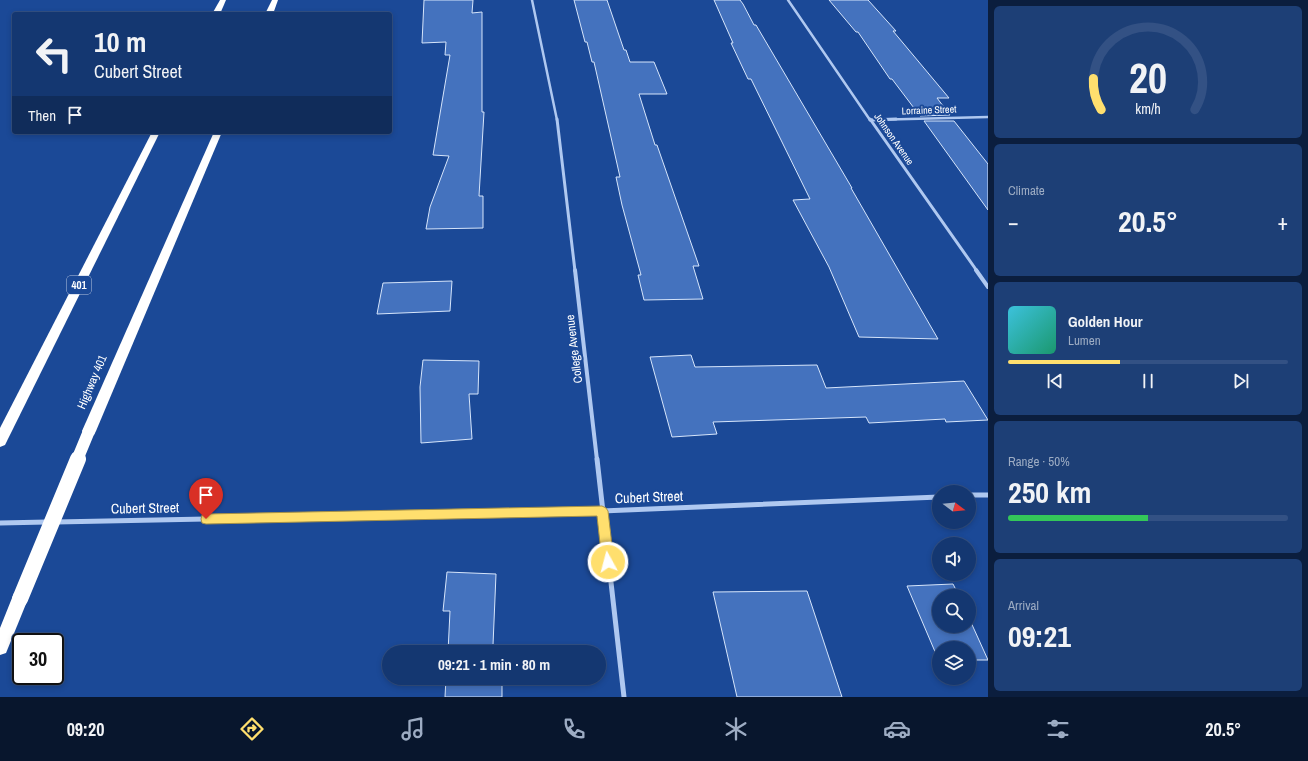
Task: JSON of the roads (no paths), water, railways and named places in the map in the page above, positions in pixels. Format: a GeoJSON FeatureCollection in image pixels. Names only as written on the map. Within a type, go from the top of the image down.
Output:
{"type":"FeatureCollection","features":[{"type":"Feature","properties":{"kind":"highway"},"geometry":{"type":"LineString","coordinates":[[217,12],[223,0]]}},
{"type":"Feature","properties":{"kind":"highway"},"geometry":{"type":"LineString","coordinates":[[270,12],[275,0]]}},
{"type":"Feature","properties":{"kind":"highway","name":"401"},"geometry":{"type":"LineString","coordinates":[[1,439],[155,134]]}},
{"type":"Feature","properties":{"kind":"highway","name":"Highway 401"},"geometry":{"type":"LineString","coordinates":[[0,647],[89,431],[217,134]]}},
{"type":"Feature","properties":{"kind":"street","name":"College Avenue"},"geometry":{"type":"LineString","coordinates":[[532,0],[557,117],[624,697]]}},
{"type":"Feature","properties":{"kind":"street","name":"Johnson Avenue"},"geometry":{"type":"LineString","coordinates":[[788,0],[870,120],[988,287]]}},
{"type":"Feature","properties":{"kind":"street","name":"Lorraine Street"},"geometry":{"type":"LineString","coordinates":[[870,120],[988,116]]}},
{"type":"Feature","properties":{"kind":"street"},"geometry":{"type":"LineString","coordinates":[[976,495],[988,494]]}},
{"type":"Feature","properties":{"kind":"street","name":"Cubert Street"},"geometry":{"type":"LineString","coordinates":[[0,523],[602,511],[932,497]]}}]}
